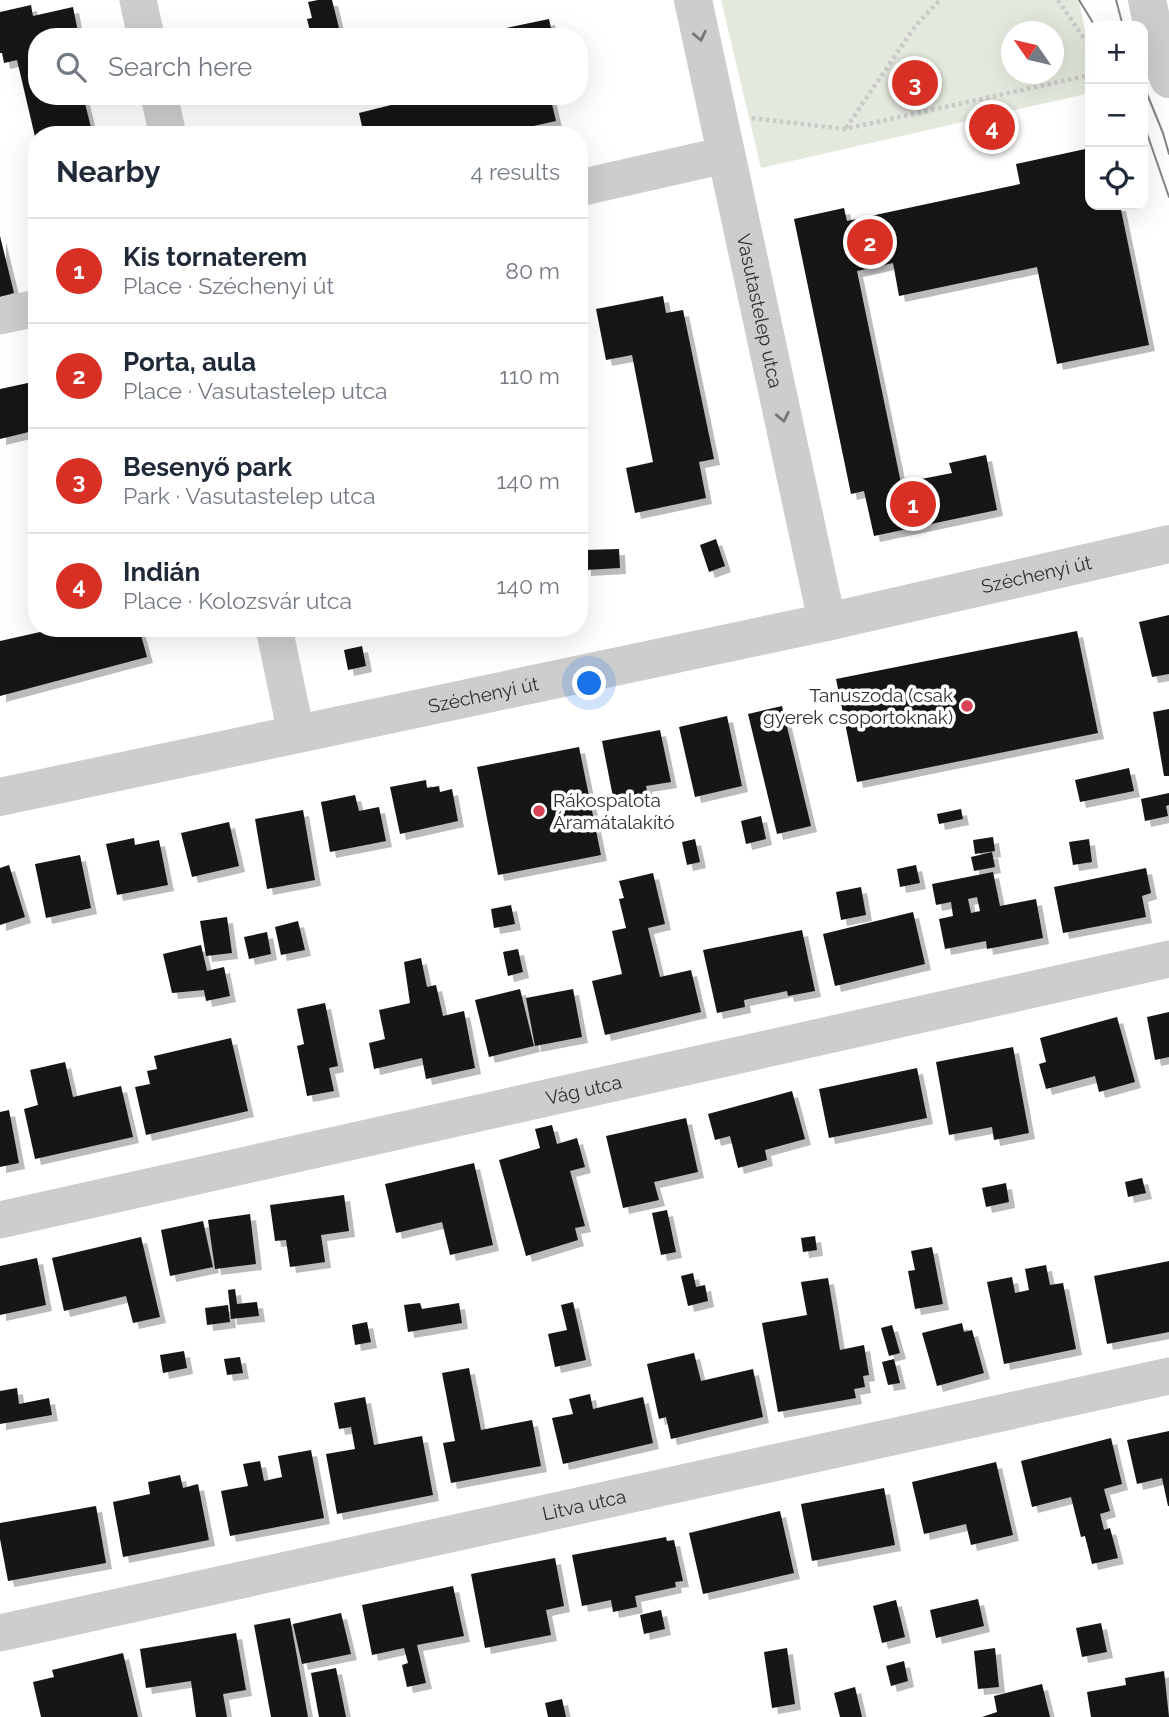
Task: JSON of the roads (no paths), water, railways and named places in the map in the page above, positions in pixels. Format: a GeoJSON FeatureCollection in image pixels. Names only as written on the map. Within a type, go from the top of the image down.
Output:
{"type":"FeatureCollection","features":[{"type":"Feature","properties":{"kind":"street"},"geometry":{"type":"LineString","coordinates":[[138,0],[144,28]]}},
{"type":"Feature","properties":{"kind":"street","name":"Vasutastelep utca"},"geometry":{"type":"LineString","coordinates":[[693,0],[827,622]]}},
{"type":"Feature","properties":{"kind":"street"},"geometry":{"type":"LineString","coordinates":[[1147,0],[1158,51],[1169,79]]}},
{"type":"Feature","properties":{"kind":"street"},"geometry":{"type":"LineString","coordinates":[[161,105],[166,126]]}},
{"type":"Feature","properties":{"kind":"street"},"geometry":{"type":"LineString","coordinates":[[588,186],[725,155]]}},
{"type":"Feature","properties":{"kind":"street"},"geometry":{"type":"LineString","coordinates":[[0,316],[28,310]]}},
{"type":"Feature","properties":{"kind":"street","name":"Széchenyi út"},"geometry":{"type":"LineString","coordinates":[[0,797],[827,622],[1169,544]]}},
{"type":"Feature","properties":{"kind":"street"},"geometry":{"type":"LineString","coordinates":[[276,637],[296,733]]}},
{"type":"Feature","properties":{"kind":"street","name":"Vág utca"},"geometry":{"type":"LineString","coordinates":[[0,1220],[1169,960]]}},
{"type":"Feature","properties":{"kind":"street","name":"Litva utca"},"geometry":{"type":"LineString","coordinates":[[0,1633],[1169,1376]]}},
{"type":"Feature","properties":{"kind":"tram line"},"geometry":{"type":"LineString","coordinates":[[1079,0],[1092,21]]}},
{"type":"Feature","properties":{"kind":"tram line"},"geometry":{"type":"LineString","coordinates":[[1116,0],[1122,21]]}},
{"type":"Feature","properties":{"kind":"tram line"},"geometry":{"type":"LineString","coordinates":[[1148,96],[1169,154]]}},
{"type":"Feature","properties":{"kind":"tram line"},"geometry":{"type":"LineString","coordinates":[[1148,136],[1169,197]]}},
{"type":"Feature","properties":{"kind":"place","name":"Besenyő park"},"geometry":{"type":"Point","coordinates":[915,83]}},
{"type":"Feature","properties":{"kind":"place","name":"Indián"},"geometry":{"type":"Point","coordinates":[992,127]}},
{"type":"Feature","properties":{"kind":"place","name":"Porta, aula"},"geometry":{"type":"Point","coordinates":[870,242]}},
{"type":"Feature","properties":{"kind":"place","name":"Kis tornaterem"},"geometry":{"type":"Point","coordinates":[913,504]}},
{"type":"Feature","properties":{"kind":"place","name":"Tanuszoda (csak gyerek csoportoknak)"},"geometry":{"type":"Point","coordinates":[967,706]}},
{"type":"Feature","properties":{"kind":"place","name":"Rákospalota Áramátalakító"},"geometry":{"type":"Point","coordinates":[539,811]}}]}
